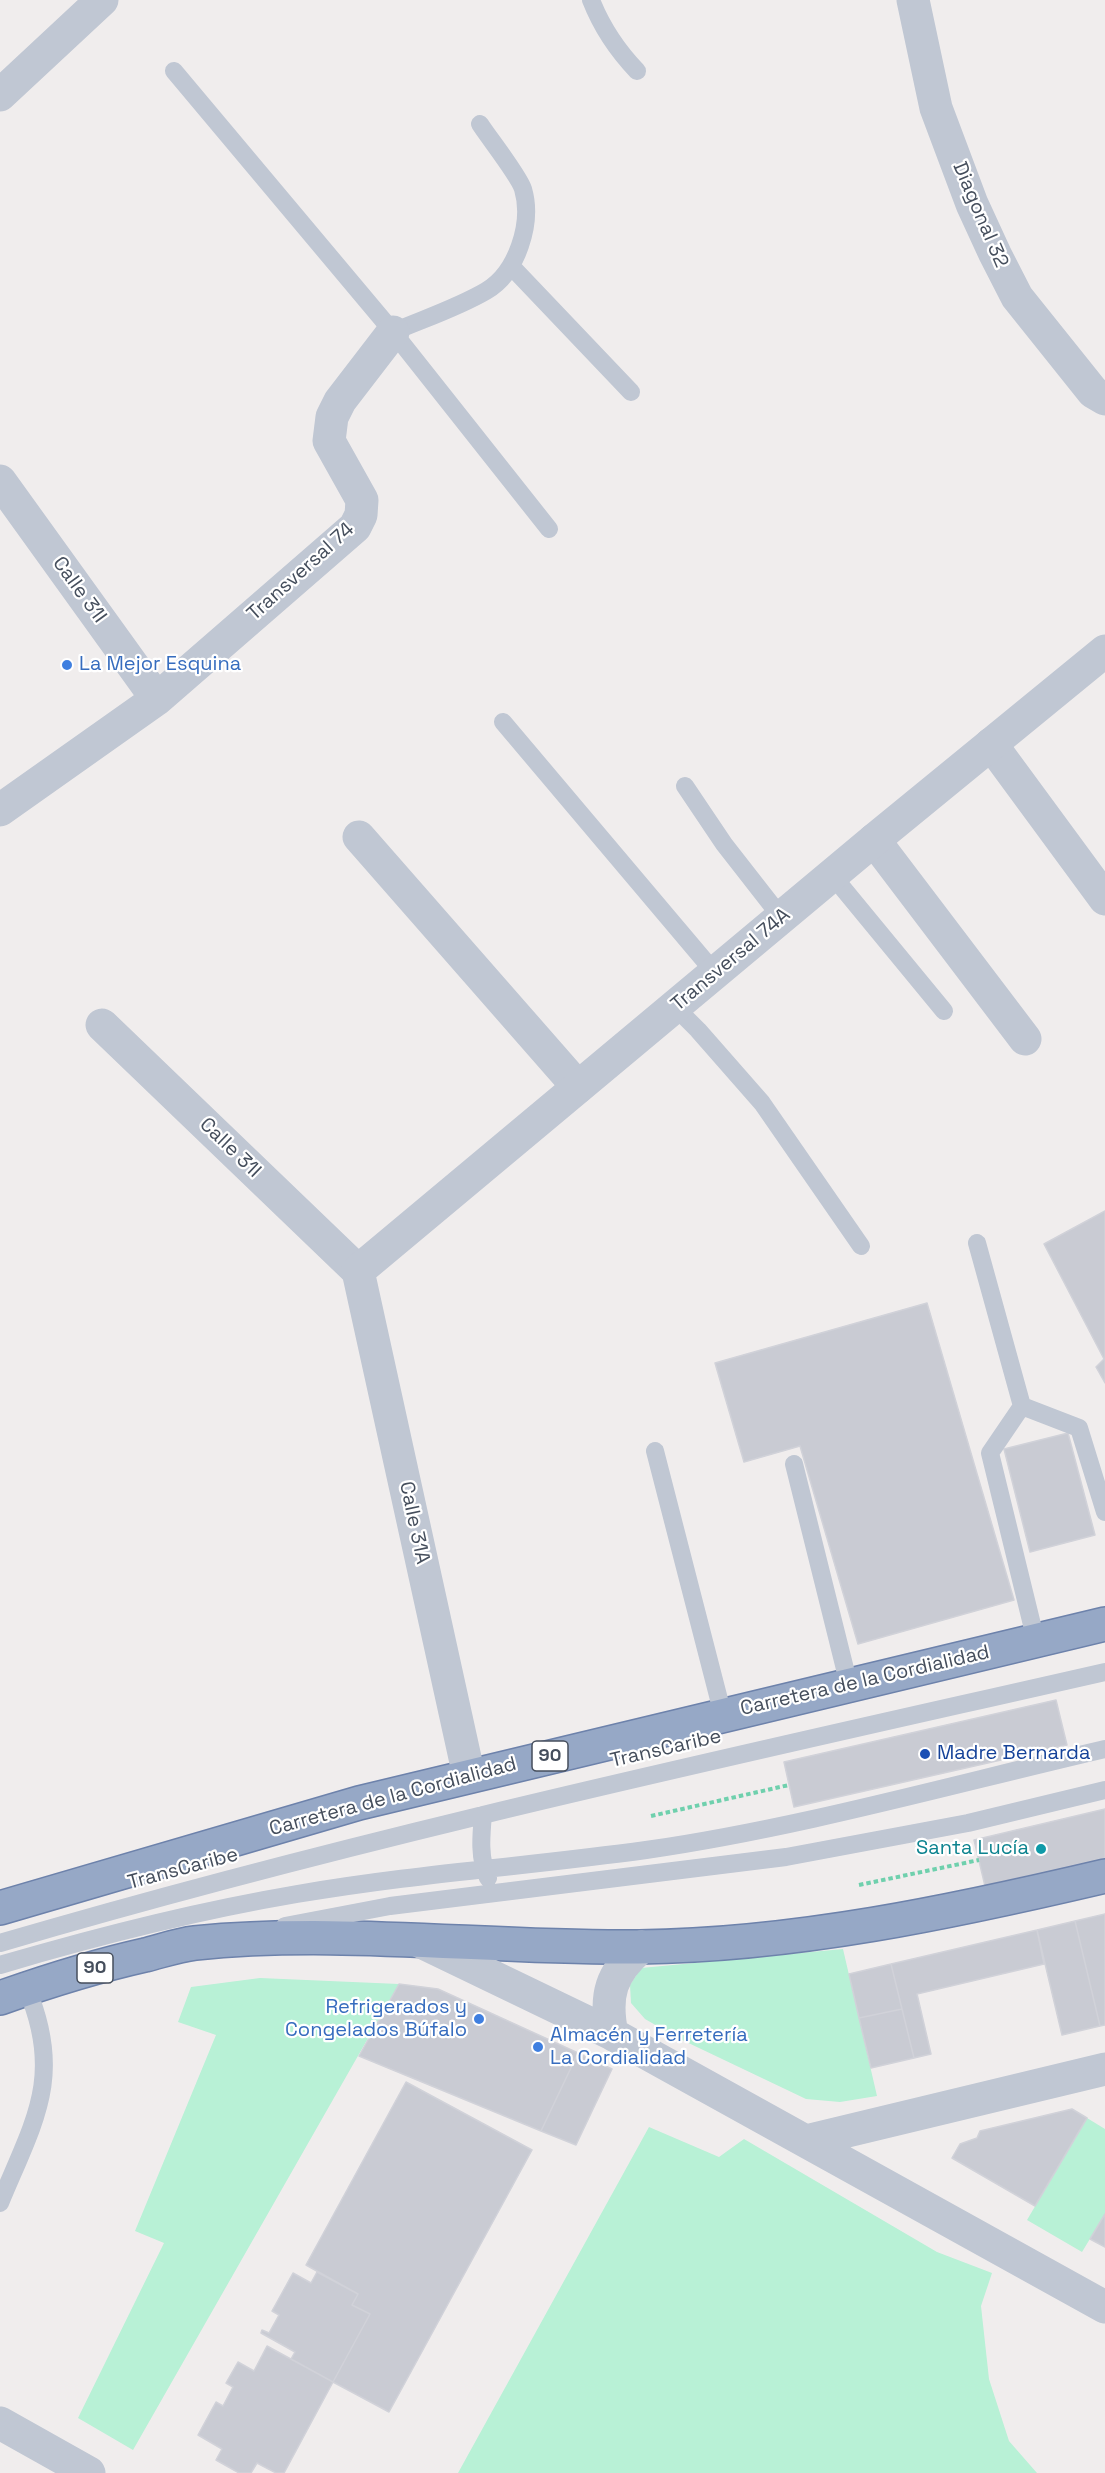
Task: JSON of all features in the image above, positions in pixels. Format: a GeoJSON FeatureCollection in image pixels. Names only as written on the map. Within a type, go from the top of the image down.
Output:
{"type":"FeatureCollection","features":[{"type":"Feature","properties":{"kind":"highway","name":"Carretera de la Cordialidad"},"geometry":{"type":"LineString","coordinates":[[0,1908],[359,1803],[1105,1624]]}},
{"type":"Feature","properties":{"kind":"highway","name":"90"},"geometry":{"type":"LineString","coordinates":[[13,1993],[81,1972],[192,1943],[272,1939],[640,1947],[795,1936],[994,1902],[1105,1876]]}},
{"type":"Feature","properties":{"kind":"street"},"geometry":{"type":"LineString","coordinates":[[0,95],[102,0]]}},
{"type":"Feature","properties":{"kind":"street","name":"Diagonal 32"},"geometry":{"type":"LineString","coordinates":[[913,0],[936,108],[972,204],[994,254],[1017,297],[1101,393]]}},
{"type":"Feature","properties":{"kind":"street","name":"Transversal 74"},"geometry":{"type":"LineString","coordinates":[[0,810],[157,699],[355,527],[361,515],[362,500],[329,441],[332,417],[340,401],[393,332]]}},
{"type":"Feature","properties":{"kind":"street","name":"Calle 31I"},"geometry":{"type":"LineString","coordinates":[[0,481],[157,699]]}},
{"type":"Feature","properties":{"kind":"street","name":"Transversal 74A"},"geometry":{"type":"LineString","coordinates":[[358,1271],[874,840],[1105,651]]}},
{"type":"Feature","properties":{"kind":"street"},"geometry":{"type":"LineString","coordinates":[[991,744],[1105,899]]}},
{"type":"Feature","properties":{"kind":"street"},"geometry":{"type":"LineString","coordinates":[[359,837],[578,1087]]}},
{"type":"Feature","properties":{"kind":"street"},"geometry":{"type":"LineString","coordinates":[[874,840],[1025,1039]]}},
{"type":"Feature","properties":{"kind":"street","name":"Calle 31I"},"geometry":{"type":"LineString","coordinates":[[102,1024],[358,1271]]}},
{"type":"Feature","properties":{"kind":"street","name":"Calle 31A"},"geometry":{"type":"LineString","coordinates":[[358,1271],[469,1776]]}},
{"type":"Feature","properties":{"kind":"street"},"geometry":{"type":"LineString","coordinates":[[419,1941],[612,2034],[1105,2307]]}},
{"type":"Feature","properties":{"kind":"street"},"geometry":{"type":"LineString","coordinates":[[612,2034],[608,2013],[609,1993],[616,1974],[640,1947]]}},
{"type":"Feature","properties":{"kind":"street"},"geometry":{"type":"LineString","coordinates":[[806,2141],[1105,2069]]}},
{"type":"Feature","properties":{"kind":"street"},"geometry":{"type":"LineString","coordinates":[[0,2423],[89,2473]]}},
{"type":"Feature","properties":{"kind":"lane"},"geometry":{"type":"LineString","coordinates":[[591,0],[602,27],[617,51],[637,71]]}},
{"type":"Feature","properties":{"kind":"lane"},"geometry":{"type":"LineString","coordinates":[[174,71],[393,332],[549,529]]}},
{"type":"Feature","properties":{"kind":"lane"},"geometry":{"type":"LineString","coordinates":[[393,332],[488,290],[511,266],[524,235],[526,210],[523,188],[480,124]]}},
{"type":"Feature","properties":{"kind":"lane"},"geometry":{"type":"LineString","coordinates":[[511,266],[631,392]]}},
{"type":"Feature","properties":{"kind":"lane"},"geometry":{"type":"LineString","coordinates":[[503,722],[715,973]]}},
{"type":"Feature","properties":{"kind":"lane"},"geometry":{"type":"LineString","coordinates":[[685,786],[724,844],[782,917]]}},
{"type":"Feature","properties":{"kind":"lane"},"geometry":{"type":"LineString","coordinates":[[832,875],[944,1011]]}},
{"type":"Feature","properties":{"kind":"lane"},"geometry":{"type":"LineString","coordinates":[[675,1007],[762,1103],[861,1246]]}},
{"type":"Feature","properties":{"kind":"lane"},"geometry":{"type":"LineString","coordinates":[[977,1243],[1022,1406],[990,1453],[1036,1641]]}},
{"type":"Feature","properties":{"kind":"lane"},"geometry":{"type":"LineString","coordinates":[[1022,1406],[1078,1428],[1105,1512]]}},
{"type":"Feature","properties":{"kind":"lane"},"geometry":{"type":"LineString","coordinates":[[655,1451],[723,1715]]}},
{"type":"Feature","properties":{"kind":"lane"},"geometry":{"type":"LineString","coordinates":[[794,1464],[849,1685]]}},
{"type":"Feature","properties":{"kind":"lane","name":"TransCaribe"},"geometry":{"type":"LineString","coordinates":[[0,1943],[223,1881],[483,1815],[1105,1672]]}},
{"type":"Feature","properties":{"kind":"lane"},"geometry":{"type":"LineString","coordinates":[[0,1965],[69,1945],[198,1913],[341,1887],[647,1850],[773,1826],[1105,1749]]}},
{"type":"Feature","properties":{"kind":"lane"},"geometry":{"type":"LineString","coordinates":[[192,1943],[390,1906],[680,1872],[786,1857],[968,1822],[1105,1790]]}},
{"type":"Feature","properties":{"kind":"lane"},"geometry":{"type":"LineString","coordinates":[[483,1815],[481,1833],[483,1869],[494,1892]]}},
{"type":"Feature","properties":{"kind":"lane"},"geometry":{"type":"LineString","coordinates":[[0,2203],[32,2126],[44,2086],[46,2067],[44,2043],[35,2008],[13,1993]]}},
{"type":"Feature","properties":{"kind":"path"},"geometry":{"type":"LineString","coordinates":[[644,1817],[789,1785]]}},
{"type":"Feature","properties":{"kind":"path"},"geometry":{"type":"LineString","coordinates":[[848,1887],[979,1860]]}},
{"type":"Feature","properties":{"kind":"green space"},"geometry":{"type":"Polygon","coordinates":[[[843,1949],[877,2096],[840,2102],[806,2099],[678,2038],[645,2019],[631,2003],[630,1985],[641,1968],[843,1949]]]}},
{"type":"Feature","properties":{"kind":"green space"},"geometry":{"type":"Polygon","coordinates":[[[260,1978],[399,1984],[133,2450],[78,2418],[164,2243],[135,2231],[216,2035],[178,2022],[191,1987],[260,1978]]]}},
{"type":"Feature","properties":{"kind":"green space"},"geometry":{"type":"Polygon","coordinates":[[[1087,2118],[1105,2129],[1105,2214],[1082,2252],[1027,2220],[1087,2118]]]}},
{"type":"Feature","properties":{"kind":"green space"},"geometry":{"type":"Polygon","coordinates":[[[649,2127],[719,2157],[744,2139],[937,2252],[992,2273],[981,2306],[989,2379],[1009,2441],[1037,2473],[458,2473],[649,2127]]]}},
{"type":"Feature","properties":{"kind":"building"},"geometry":{"type":"Polygon","coordinates":[[[1105,1211],[1105,1383],[1096,1367],[1104,1359],[1044,1244],[1105,1211]]]}},
{"type":"Feature","properties":{"kind":"building"},"geometry":{"type":"Polygon","coordinates":[[[927,1303],[1014,1600],[858,1644],[800,1446],[744,1462],[715,1363],[927,1303]]]}},
{"type":"Feature","properties":{"kind":"building"},"geometry":{"type":"Polygon","coordinates":[[[1068,1433],[1095,1535],[1030,1552],[1004,1449],[1068,1433]]]}},
{"type":"Feature","properties":{"kind":"building","name":"Madre Bernarda"},"geometry":{"type":"Polygon","coordinates":[[[1056,1700],[1067,1745],[794,1807],[784,1762],[1056,1700]]]}},
{"type":"Feature","properties":{"kind":"building","name":"Santa Lucía"},"geometry":{"type":"Polygon","coordinates":[[[1105,1809],[1105,1858],[985,1886],[974,1840],[1105,1809]]]}},
{"type":"Feature","properties":{"kind":"building"},"geometry":{"type":"Polygon","coordinates":[[[1105,1914],[1105,2025],[1100,2026],[1075,1921],[1105,1914]]]}},
{"type":"Feature","properties":{"kind":"building"},"geometry":{"type":"Polygon","coordinates":[[[1075,1921],[1100,2026],[1062,2035],[1037,1930],[1075,1921]]]}},
{"type":"Feature","properties":{"kind":"building"},"geometry":{"type":"Polygon","coordinates":[[[1037,1930],[1044,1964],[917,1994],[931,2054],[914,2058],[891,1964],[1037,1930]]]}},
{"type":"Feature","properties":{"kind":"building"},"geometry":{"type":"Polygon","coordinates":[[[891,1964],[902,2009],[859,2018],[849,1974],[891,1964]]]}},
{"type":"Feature","properties":{"kind":"building"},"geometry":{"type":"Polygon","coordinates":[[[399,1984],[438,1989],[578,2053],[541,2131],[359,2056],[399,1984]]]}},
{"type":"Feature","properties":{"kind":"building"},"geometry":{"type":"Polygon","coordinates":[[[902,2009],[914,2058],[871,2068],[859,2018],[902,2009]]]}},
{"type":"Feature","properties":{"kind":"building"},"geometry":{"type":"Polygon","coordinates":[[[578,2053],[612,2069],[576,2145],[541,2131],[578,2053]]]}},
{"type":"Feature","properties":{"kind":"building"},"geometry":{"type":"Polygon","coordinates":[[[406,2082],[532,2150],[389,2412],[333,2382],[370,2314],[352,2305],[358,2294],[306,2265],[406,2082]]]}},
{"type":"Feature","properties":{"kind":"building"},"geometry":{"type":"Polygon","coordinates":[[[1072,2109],[1087,2118],[1035,2206],[952,2158],[960,2144],[977,2138],[980,2131],[1072,2109]]]}},
{"type":"Feature","properties":{"kind":"building"},"geometry":{"type":"Polygon","coordinates":[[[1105,2214],[1105,2247],[1090,2239],[1105,2214]]]}},
{"type":"Feature","properties":{"kind":"building"},"geometry":{"type":"Polygon","coordinates":[[[317,2272],[358,2294],[352,2305],[370,2314],[333,2382],[291,2359],[295,2352],[261,2333],[262,2330],[269,2333],[279,2315],[272,2311],[293,2273],[311,2283],[317,2272]]]}},
{"type":"Feature","properties":{"kind":"building"},"geometry":{"type":"Polygon","coordinates":[[[267,2346],[333,2382],[284,2473],[276,2473],[257,2463],[251,2473],[239,2473],[216,2460],[222,2449],[198,2435],[216,2402],[223,2406],[233,2387],[226,2383],[238,2362],[254,2371],[267,2346]]]}},
{"type":"Feature","properties":{"kind":"place","name":"La Mejor Esquina"},"geometry":{"type":"Point","coordinates":[67,665]}},
{"type":"Feature","properties":{"kind":"place","name":"Madre Bernarda"},"geometry":{"type":"Point","coordinates":[925,1754]}},
{"type":"Feature","properties":{"kind":"place","name":"Santa Lucía"},"geometry":{"type":"Point","coordinates":[1041,1849]}},
{"type":"Feature","properties":{"kind":"place","name":"Refrigerados y Congelados Búfalo"},"geometry":{"type":"Point","coordinates":[479,2019]}},
{"type":"Feature","properties":{"kind":"place","name":"Almacén y Ferretería La Cordialidad"},"geometry":{"type":"Point","coordinates":[538,2047]}}]}
